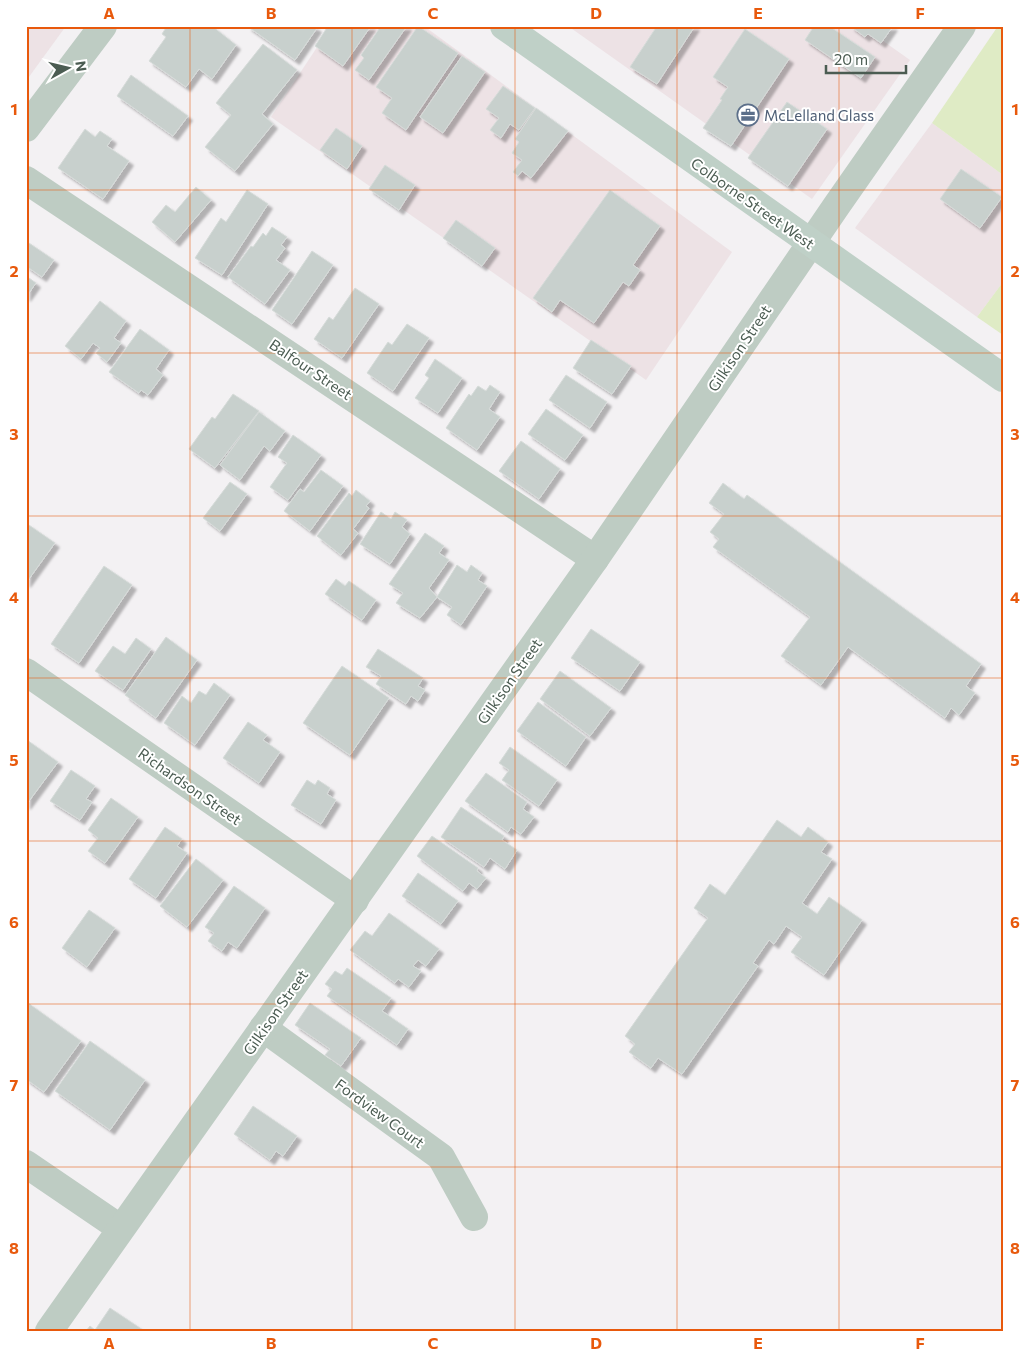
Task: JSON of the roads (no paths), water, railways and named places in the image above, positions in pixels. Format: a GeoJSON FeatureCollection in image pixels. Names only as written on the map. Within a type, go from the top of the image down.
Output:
{"type":"FeatureCollection","features":[{"type":"Feature","properties":{"kind":"main road","name":"Colborne Street West"},"geometry":{"type":"LineString","coordinates":[[504,26],[1003,378]]}},
{"type":"Feature","properties":{"kind":"street"},"geometry":{"type":"LineString","coordinates":[[26,128],[103,26]]}},
{"type":"Feature","properties":{"kind":"street","name":"Gilkison Street"},"geometry":{"type":"LineString","coordinates":[[49,1331],[120,1228],[595,559],[962,26]]}},
{"type":"Feature","properties":{"kind":"street","name":"Balfour Street"},"geometry":{"type":"LineString","coordinates":[[26,180],[595,559]]}},
{"type":"Feature","properties":{"kind":"street","name":"Richardson Street"},"geometry":{"type":"LineString","coordinates":[[26,672],[354,900]]}},
{"type":"Feature","properties":{"kind":"street","name":"Fordview Court"},"geometry":{"type":"LineString","coordinates":[[263,1028],[441,1157],[474,1217]]}},
{"type":"Feature","properties":{"kind":"street"},"geometry":{"type":"LineString","coordinates":[[26,1164],[120,1228]]}},
{"type":"Feature","properties":{"kind":"place","name":"McLelland Glass"},"geometry":{"type":"Point","coordinates":[748,115]}}]}
